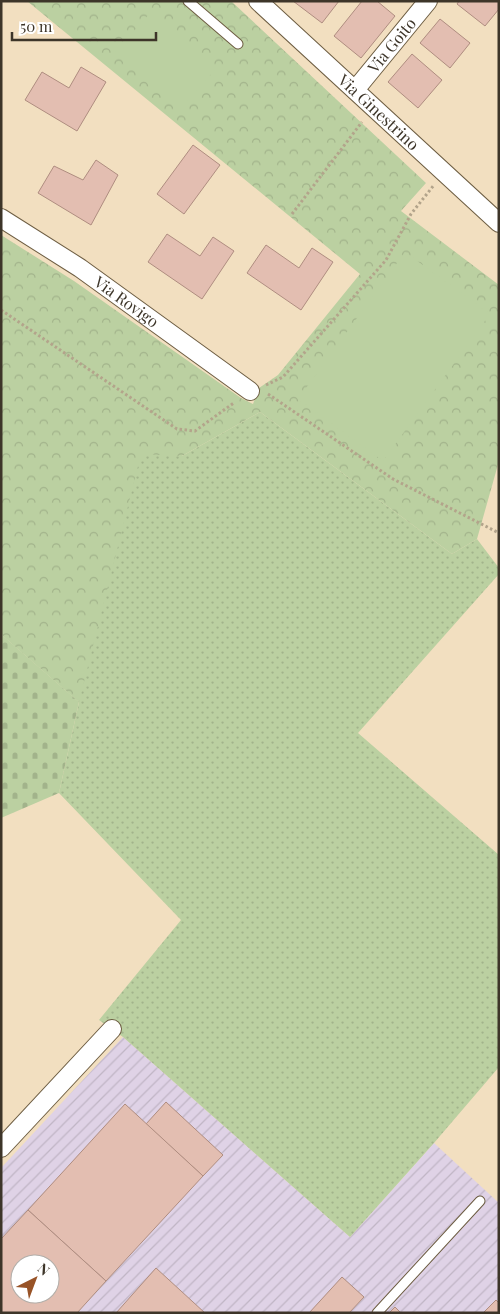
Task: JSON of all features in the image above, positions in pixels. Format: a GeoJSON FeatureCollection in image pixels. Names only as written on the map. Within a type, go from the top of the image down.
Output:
{"type":"FeatureCollection","features":[{"type":"Feature","properties":{"kind":"street","name":"Via Goito"},"geometry":{"type":"LineString","coordinates":[[355,90],[428,1]]}},
{"type":"Feature","properties":{"kind":"street","name":"Via Ginestrino"},"geometry":{"type":"LineString","coordinates":[[261,2],[499,223]]}},
{"type":"Feature","properties":{"kind":"street","name":"Via Rovigo"},"geometry":{"type":"LineString","coordinates":[[1,218],[80,268],[255,390]]}},
{"type":"Feature","properties":{"kind":"street"},"geometry":{"type":"LineString","coordinates":[[1,1148],[112,1030]]}},
{"type":"Feature","properties":{"kind":"lane"},"geometry":{"type":"LineString","coordinates":[[188,1],[238,44]]}},
{"type":"Feature","properties":{"kind":"lane"},"geometry":{"type":"LineString","coordinates":[[377,1313],[480,1201]]}},
{"type":"Feature","properties":{"kind":"path"},"geometry":{"type":"LineString","coordinates":[[292,214],[374,108]]}},
{"type":"Feature","properties":{"kind":"path"},"geometry":{"type":"LineString","coordinates":[[1,310],[177,429],[195,431],[255,390],[283,377],[386,260],[411,214],[444,173]]}},
{"type":"Feature","properties":{"kind":"path"},"geometry":{"type":"LineString","coordinates":[[255,390],[393,480],[499,533]]}},
{"type":"Feature","properties":{"kind":"shaded area"},"geometry":{"type":"Polygon","coordinates":[[[123,1037],[350,1237],[434,1143],[499,1203],[499,1313],[1,1313],[1,1168],[123,1037]]]}},
{"type":"Feature","properties":{"kind":"green space"},"geometry":{"type":"Polygon","coordinates":[[[27,1],[231,1],[426,183],[401,211],[499,285],[499,461],[477,539],[452,554],[260,412],[182,456],[141,454],[79,702],[1,634],[1,235],[74,281],[241,398],[253,404],[259,388],[278,375],[360,274],[27,1]]]}},
{"type":"Feature","properties":{"kind":"green space"},"geometry":{"type":"Polygon","coordinates":[[[151,12],[215,70],[179,110],[115,52],[151,12]]]}},
{"type":"Feature","properties":{"kind":"green space"},"geometry":{"type":"Polygon","coordinates":[[[405,252],[490,314],[383,461],[298,399],[405,252]]]}},
{"type":"Feature","properties":{"kind":"green space"},"geometry":{"type":"Polygon","coordinates":[[[1,324],[182,456],[260,412],[452,554],[477,539],[499,568],[499,574],[358,733],[499,855],[499,1067],[350,1237],[123,1037],[99,1020],[181,920],[59,793],[79,702],[1,634],[1,324]]]}},
{"type":"Feature","properties":{"kind":"green space"},"geometry":{"type":"Polygon","coordinates":[[[1,634],[79,702],[59,793],[1,818],[1,634]]]}},
{"type":"Feature","properties":{"kind":"building"},"geometry":{"type":"Polygon","coordinates":[[[293,1],[339,1],[322,23],[293,1]]]}},
{"type":"Feature","properties":{"kind":"building"},"geometry":{"type":"Polygon","coordinates":[[[362,1],[377,1],[395,16],[361,58],[334,36],[362,1]]]}},
{"type":"Feature","properties":{"kind":"building"},"geometry":{"type":"Polygon","coordinates":[[[459,1],[499,1],[499,9],[485,26],[457,4],[459,1]]]}},
{"type":"Feature","properties":{"kind":"building"},"geometry":{"type":"Polygon","coordinates":[[[440,19],[470,43],[450,68],[420,43],[440,19]]]}},
{"type":"Feature","properties":{"kind":"building"},"geometry":{"type":"Polygon","coordinates":[[[412,54],[442,80],[418,108],[388,82],[412,54]]]}},
{"type":"Feature","properties":{"kind":"building"},"geometry":{"type":"Polygon","coordinates":[[[81,67],[106,82],[77,131],[25,100],[42,72],[69,88],[81,67]]]}},
{"type":"Feature","properties":{"kind":"building"},"geometry":{"type":"Polygon","coordinates":[[[193,145],[220,165],[184,214],[157,194],[193,145]]]}},
{"type":"Feature","properties":{"kind":"building"},"geometry":{"type":"Polygon","coordinates":[[[96,160],[118,175],[91,225],[38,193],[54,166],[83,180],[96,160]]]}},
{"type":"Feature","properties":{"kind":"building"},"geometry":{"type":"Polygon","coordinates":[[[167,234],[200,256],[213,237],[234,251],[202,299],[148,262],[167,234]]]}},
{"type":"Feature","properties":{"kind":"building"},"geometry":{"type":"Polygon","coordinates":[[[266,245],[299,268],[312,248],[333,262],[301,310],[247,273],[266,245]]]}},
{"type":"Feature","properties":{"kind":"building"},"geometry":{"type":"Polygon","coordinates":[[[166,1102],[223,1155],[203,1176],[146,1124],[166,1102]]]}},
{"type":"Feature","properties":{"kind":"building"},"geometry":{"type":"Polygon","coordinates":[[[125,1104],[203,1176],[106,1281],[28,1210],[125,1104]]]}},
{"type":"Feature","properties":{"kind":"building"},"geometry":{"type":"Polygon","coordinates":[[[28,1210],[106,1281],[77,1313],[1,1313],[1,1239],[28,1210]]]}},
{"type":"Feature","properties":{"kind":"building"},"geometry":{"type":"Polygon","coordinates":[[[156,1268],[205,1313],[116,1313],[156,1268]]]}},
{"type":"Feature","properties":{"kind":"building"},"geometry":{"type":"Polygon","coordinates":[[[342,1277],[364,1297],[349,1313],[309,1313],[342,1277]]]}},
{"type":"Feature","properties":{"kind":"building"},"geometry":{"type":"Polygon","coordinates":[[[496,1300],[499,1303],[499,1313],[483,1313],[496,1300]]]}},
{"type":"Feature","properties":{"kind":"building"},"geometry":{"type":"Polygon","coordinates":[[[395,1307],[401,1313],[389,1313],[395,1307]]]}}]}
